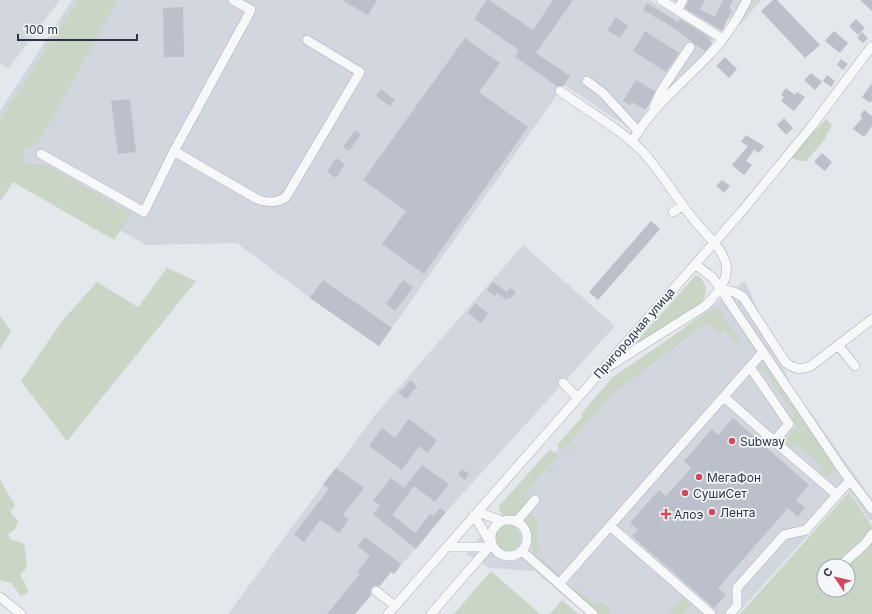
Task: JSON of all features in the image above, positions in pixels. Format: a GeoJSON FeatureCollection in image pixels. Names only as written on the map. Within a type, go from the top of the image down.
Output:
{"type":"FeatureCollection","features":[{"type":"Feature","properties":{"kind":"street"},"geometry":{"type":"LineString","coordinates":[[41,154],[144,212],[174,151],[251,10],[234,0]]}},
{"type":"Feature","properties":{"kind":"street"},"geometry":{"type":"LineString","coordinates":[[677,10],[683,0]]}},
{"type":"Feature","properties":{"kind":"street"},"geometry":{"type":"LineString","coordinates":[[632,142],[652,111],[709,55],[723,39],[747,0]]}},
{"type":"Feature","properties":{"kind":"street"},"geometry":{"type":"LineString","coordinates":[[663,1],[723,39]]}},
{"type":"Feature","properties":{"kind":"street"},"geometry":{"type":"LineString","coordinates":[[174,151],[256,199],[271,202],[280,201],[286,197],[360,72],[307,40]]}},
{"type":"Feature","properties":{"kind":"street","name":"Пригородная улица"},"geometry":{"type":"LineString","coordinates":[[388,614],[713,243],[811,127],[872,46]]}},
{"type":"Feature","properties":{"kind":"street"},"geometry":{"type":"LineString","coordinates":[[652,111],[661,91],[690,47]]}},
{"type":"Feature","properties":{"kind":"street"},"geometry":{"type":"LineString","coordinates":[[587,80],[612,102],[638,131]]}},
{"type":"Feature","properties":{"kind":"street"},"geometry":{"type":"LineString","coordinates":[[560,91],[632,142],[657,169],[682,205],[721,252],[726,264],[724,280],[720,289],[705,306],[600,372]]}},
{"type":"Feature","properties":{"kind":"street"},"geometry":{"type":"LineString","coordinates":[[672,212],[682,205]]}},
{"type":"Feature","properties":{"kind":"street"},"geometry":{"type":"LineString","coordinates":[[695,264],[713,278],[850,480],[872,509]]}},
{"type":"Feature","properties":{"kind":"street"},"geometry":{"type":"LineString","coordinates":[[720,289],[734,292],[743,297],[786,363],[795,368],[802,369],[810,366],[872,319]]}},
{"type":"Feature","properties":{"kind":"street"},"geometry":{"type":"LineString","coordinates":[[838,345],[855,366]]}},
{"type":"Feature","properties":{"kind":"street"},"geometry":{"type":"LineString","coordinates":[[559,584],[763,352]]}},
{"type":"Feature","properties":{"kind":"street"},"geometry":{"type":"LineString","coordinates":[[750,367],[789,424],[774,441]]}},
{"type":"Feature","properties":{"kind":"street"},"geometry":{"type":"LineString","coordinates":[[563,383],[578,398]]}},
{"type":"Feature","properties":{"kind":"street"},"geometry":{"type":"LineString","coordinates":[[724,397],[837,495]]}},
{"type":"Feature","properties":{"kind":"street"},"geometry":{"type":"LineString","coordinates":[[730,614],[737,606],[737,588],[784,535],[806,530],[850,480]]}},
{"type":"Feature","properties":{"kind":"street"},"geometry":{"type":"LineString","coordinates":[[516,522],[535,500]]}},
{"type":"Feature","properties":{"kind":"street"},"geometry":{"type":"LineString","coordinates":[[476,514],[502,521],[512,520],[520,524],[526,532],[526,542],[522,551],[512,556],[501,555],[491,547],[476,514]]}},
{"type":"Feature","properties":{"kind":"street"},"geometry":{"type":"LineString","coordinates":[[431,614],[491,547],[491,537],[494,527],[502,521]]}},
{"type":"Feature","properties":{"kind":"street"},"geometry":{"type":"LineString","coordinates":[[610,526],[711,614]]}},
{"type":"Feature","properties":{"kind":"street"},"geometry":{"type":"LineString","coordinates":[[849,558],[865,544],[872,534]]}},
{"type":"Feature","properties":{"kind":"street"},"geometry":{"type":"LineString","coordinates":[[447,547],[491,547]]}},
{"type":"Feature","properties":{"kind":"street"},"geometry":{"type":"LineString","coordinates":[[522,551],[593,614]]}},
{"type":"Feature","properties":{"kind":"street"},"geometry":{"type":"LineString","coordinates":[[376,591],[395,606]]}},
{"type":"Feature","properties":{"kind":"street"},"geometry":{"type":"LineString","coordinates":[[0,597],[21,614]]}},
{"type":"Feature","properties":{"kind":"shaded area"},"geometry":{"type":"Polygon","coordinates":[[[0,0],[60,0],[8,69],[0,64],[0,0]]]}},
{"type":"Feature","properties":{"kind":"shaded area"},"geometry":{"type":"Polygon","coordinates":[[[72,0],[650,0],[712,38],[713,41],[706,52],[664,93],[658,90],[633,131],[564,85],[379,346],[310,298],[237,243],[146,245],[0,160],[0,111],[72,0]]]}},
{"type":"Feature","properties":{"kind":"shaded area"},"geometry":{"type":"Polygon","coordinates":[[[672,0],[761,0],[740,25],[728,18],[722,31],[672,0]]]}},
{"type":"Feature","properties":{"kind":"shaded area"},"geometry":{"type":"Polygon","coordinates":[[[523,245],[615,326],[446,512],[394,574],[391,572],[355,614],[228,614],[375,415],[523,245]]]}},
{"type":"Feature","properties":{"kind":"shaded area"},"geometry":{"type":"Polygon","coordinates":[[[745,281],[791,385],[872,499],[872,520],[869,520],[849,490],[737,614],[585,614],[535,571],[490,568],[466,554],[623,374],[745,281]]]}},
{"type":"Feature","properties":{"kind":"green space"},"geometry":{"type":"Polygon","coordinates":[[[78,0],[118,0],[39,142],[22,149],[26,164],[47,165],[132,214],[114,240],[13,182],[0,202],[0,120],[78,0]]]}},
{"type":"Feature","properties":{"kind":"green space"},"geometry":{"type":"Polygon","coordinates":[[[826,119],[832,125],[823,142],[806,161],[799,161],[790,157],[826,119]]]}},
{"type":"Feature","properties":{"kind":"green space"},"geometry":{"type":"Polygon","coordinates":[[[167,268],[196,281],[67,441],[21,381],[62,321],[97,282],[138,307],[167,268]]]}},
{"type":"Feature","properties":{"kind":"green space"},"geometry":{"type":"Polygon","coordinates":[[[695,276],[699,276],[704,282],[706,288],[702,302],[637,344],[636,342],[695,276]]]}},
{"type":"Feature","properties":{"kind":"green space"},"geometry":{"type":"Polygon","coordinates":[[[714,308],[719,309],[744,348],[724,331],[720,334],[706,323],[612,395],[570,442],[576,447],[573,451],[568,445],[563,451],[557,445],[583,416],[581,414],[613,377],[714,308]]]}},
{"type":"Feature","properties":{"kind":"green space"},"geometry":{"type":"Polygon","coordinates":[[[0,316],[11,331],[0,349],[0,316]]]}},
{"type":"Feature","properties":{"kind":"green space"},"geometry":{"type":"Polygon","coordinates":[[[760,365],[767,367],[832,464],[834,468],[828,476],[821,473],[824,468],[796,444],[791,449],[784,442],[797,426],[790,420],[795,415],[762,368],[759,369],[757,367],[760,365]]]}},
{"type":"Feature","properties":{"kind":"green space"},"geometry":{"type":"Polygon","coordinates":[[[550,449],[559,456],[550,465],[555,471],[552,474],[546,469],[525,493],[530,498],[517,513],[509,515],[499,511],[499,506],[550,449]]]}},
{"type":"Feature","properties":{"kind":"green space"},"geometry":{"type":"Polygon","coordinates":[[[0,479],[15,506],[10,512],[18,521],[16,528],[8,534],[10,539],[24,544],[27,567],[20,575],[28,592],[21,596],[11,583],[0,580],[0,479]]]}},
{"type":"Feature","properties":{"kind":"green space"},"geometry":{"type":"Polygon","coordinates":[[[849,492],[872,526],[872,614],[740,614],[849,492]]]}},
{"type":"Feature","properties":{"kind":"green space"},"geometry":{"type":"Polygon","coordinates":[[[532,514],[538,520],[537,542],[541,550],[536,555],[559,574],[556,578],[534,557],[531,532],[525,523],[525,519],[528,515],[532,514]]]}},
{"type":"Feature","properties":{"kind":"green space"},"geometry":{"type":"Polygon","coordinates":[[[508,526],[513,527],[519,533],[519,543],[513,549],[508,550],[503,549],[497,543],[496,538],[497,533],[503,527],[508,526]]]}},
{"type":"Feature","properties":{"kind":"green space"},"geometry":{"type":"Polygon","coordinates":[[[491,571],[540,614],[454,614],[491,571]]]}},
{"type":"Feature","properties":{"kind":"green space"},"geometry":{"type":"Polygon","coordinates":[[[576,589],[595,605],[600,601],[611,610],[607,614],[598,614],[573,592],[576,589]]]}},
{"type":"Feature","properties":{"kind":"green space"},"geometry":{"type":"Polygon","coordinates":[[[683,598],[689,603],[690,606],[683,614],[669,614],[683,598]]]}},
{"type":"Feature","properties":{"kind":"green space"},"geometry":{"type":"Polygon","coordinates":[[[562,600],[578,614],[550,614],[562,600]]]}},
{"type":"Feature","properties":{"kind":"building"},"geometry":{"type":"Polygon","coordinates":[[[342,0],[377,0],[368,15],[342,0]]]}},
{"type":"Feature","properties":{"kind":"building"},"geometry":{"type":"Polygon","coordinates":[[[487,0],[533,30],[553,0],[573,0],[536,53],[570,76],[563,86],[557,86],[515,57],[519,50],[474,19],[487,0]]]}},
{"type":"Feature","properties":{"kind":"building"},"geometry":{"type":"Polygon","coordinates":[[[689,0],[705,0],[700,9],[715,17],[723,0],[733,0],[729,8],[732,10],[722,31],[685,8],[689,0]]]}},
{"type":"Feature","properties":{"kind":"building"},"geometry":{"type":"Polygon","coordinates":[[[773,0],[777,0],[820,45],[805,58],[761,11],[773,0]]]}},
{"type":"Feature","properties":{"kind":"building"},"geometry":{"type":"Polygon","coordinates":[[[860,0],[872,0],[872,11],[860,0]]]}},
{"type":"Feature","properties":{"kind":"building"},"geometry":{"type":"Polygon","coordinates":[[[647,3],[678,22],[680,19],[701,32],[710,39],[709,40],[712,42],[711,45],[705,51],[674,28],[643,10],[647,3]]]}},
{"type":"Feature","properties":{"kind":"building"},"geometry":{"type":"Polygon","coordinates":[[[183,7],[184,57],[164,57],[163,8],[183,7]]]}},
{"type":"Feature","properties":{"kind":"building"},"geometry":{"type":"Polygon","coordinates":[[[616,17],[628,26],[620,38],[607,30],[616,17]]]}},
{"type":"Feature","properties":{"kind":"building"},"geometry":{"type":"Polygon","coordinates":[[[856,19],[865,28],[858,35],[849,26],[856,19]]]}},
{"type":"Feature","properties":{"kind":"building"},"geometry":{"type":"Polygon","coordinates":[[[645,31],[679,53],[666,72],[633,51],[645,31]]]}},
{"type":"Feature","properties":{"kind":"building"},"geometry":{"type":"Polygon","coordinates":[[[834,31],[848,43],[840,53],[825,41],[834,31]]]}},
{"type":"Feature","properties":{"kind":"building"},"geometry":{"type":"Polygon","coordinates":[[[862,32],[868,38],[863,43],[857,38],[862,32]]]}},
{"type":"Feature","properties":{"kind":"building"},"geometry":{"type":"Polygon","coordinates":[[[465,38],[500,63],[479,92],[528,127],[424,274],[382,244],[406,211],[363,180],[465,38]]]}},
{"type":"Feature","properties":{"kind":"building"},"geometry":{"type":"Polygon","coordinates":[[[725,57],[737,69],[729,78],[716,66],[725,57]]]}},
{"type":"Feature","properties":{"kind":"building"},"geometry":{"type":"Polygon","coordinates":[[[841,59],[848,64],[843,70],[837,65],[841,59]]]}},
{"type":"Feature","properties":{"kind":"building"},"geometry":{"type":"Polygon","coordinates":[[[811,73],[822,82],[815,90],[804,80],[811,73]]]}},
{"type":"Feature","properties":{"kind":"building"},"geometry":{"type":"Polygon","coordinates":[[[827,75],[835,81],[831,87],[823,81],[827,75]]]}},
{"type":"Feature","properties":{"kind":"building"},"geometry":{"type":"Polygon","coordinates":[[[636,80],[655,91],[646,110],[632,102],[630,105],[623,101],[636,80]]]}},
{"type":"Feature","properties":{"kind":"building"},"geometry":{"type":"Polygon","coordinates":[[[872,83],[872,100],[870,103],[862,97],[872,83]]]}},
{"type":"Feature","properties":{"kind":"building"},"geometry":{"type":"Polygon","coordinates":[[[786,88],[795,95],[797,92],[805,97],[794,111],[781,101],[784,97],[781,95],[786,88]]]}},
{"type":"Feature","properties":{"kind":"building"},"geometry":{"type":"Polygon","coordinates":[[[381,89],[395,100],[390,106],[376,96],[381,89]]]}},
{"type":"Feature","properties":{"kind":"building"},"geometry":{"type":"Polygon","coordinates":[[[130,99],[136,152],[118,154],[111,101],[130,99]]]}},
{"type":"Feature","properties":{"kind":"building"},"geometry":{"type":"Polygon","coordinates":[[[864,110],[872,116],[872,126],[864,137],[853,129],[862,118],[860,116],[864,110]]]}},
{"type":"Feature","properties":{"kind":"building"},"geometry":{"type":"Polygon","coordinates":[[[784,118],[793,128],[786,135],[777,125],[784,118]]]}},
{"type":"Feature","properties":{"kind":"building"},"geometry":{"type":"Polygon","coordinates":[[[355,130],[361,134],[349,151],[343,147],[355,130]]]}},
{"type":"Feature","properties":{"kind":"building"},"geometry":{"type":"Polygon","coordinates":[[[746,135],[764,146],[759,153],[754,150],[746,161],[752,165],[744,175],[732,165],[748,146],[741,142],[746,135]]]}},
{"type":"Feature","properties":{"kind":"building"},"geometry":{"type":"Polygon","coordinates":[[[822,153],[832,162],[825,171],[814,162],[822,153]]]}},
{"type":"Feature","properties":{"kind":"building"},"geometry":{"type":"Polygon","coordinates":[[[336,158],[345,164],[336,178],[327,172],[336,158]]]}},
{"type":"Feature","properties":{"kind":"building"},"geometry":{"type":"Polygon","coordinates":[[[722,180],[730,186],[724,193],[716,186],[722,180]]]}},
{"type":"Feature","properties":{"kind":"building"},"geometry":{"type":"Polygon","coordinates":[[[651,221],[660,229],[598,300],[589,292],[651,221]]]}},
{"type":"Feature","properties":{"kind":"building"},"geometry":{"type":"Polygon","coordinates":[[[323,280],[392,328],[379,346],[310,298],[323,280]]]}},
{"type":"Feature","properties":{"kind":"building"},"geometry":{"type":"Polygon","coordinates":[[[403,280],[413,287],[395,311],[386,304],[403,280]]]}},
{"type":"Feature","properties":{"kind":"building"},"geometry":{"type":"Polygon","coordinates":[[[493,282],[507,292],[510,288],[516,292],[507,300],[497,293],[495,296],[487,290],[493,282]]]}},
{"type":"Feature","properties":{"kind":"building"},"geometry":{"type":"Polygon","coordinates":[[[475,303],[488,313],[481,323],[468,313],[475,303]]]}},
{"type":"Feature","properties":{"kind":"building"},"geometry":{"type":"Polygon","coordinates":[[[411,380],[417,387],[406,399],[399,393],[411,380]]]}},
{"type":"Feature","properties":{"kind":"building","name":"Лента"},"geometry":{"type":"Polygon","coordinates":[[[733,418],[809,485],[796,500],[805,508],[798,517],[788,508],[718,588],[726,595],[714,608],[632,536],[638,530],[630,523],[659,490],[666,496],[691,468],[684,461],[712,429],[718,435],[733,418]]]}},
{"type":"Feature","properties":{"kind":"building"},"geometry":{"type":"Polygon","coordinates":[[[409,419],[437,440],[428,453],[419,446],[402,470],[369,446],[382,428],[395,438],[409,419]]]}},
{"type":"Feature","properties":{"kind":"building"},"geometry":{"type":"Polygon","coordinates":[[[422,465],[449,484],[435,502],[414,486],[392,515],[415,533],[430,514],[433,516],[440,508],[446,512],[416,549],[373,514],[380,505],[373,500],[391,478],[404,488],[422,465]]]}},
{"type":"Feature","properties":{"kind":"building"},"geometry":{"type":"Polygon","coordinates":[[[336,468],[364,488],[343,515],[349,519],[339,533],[320,520],[304,542],[294,534],[329,489],[323,484],[336,468]]]}},
{"type":"Feature","properties":{"kind":"building"},"geometry":{"type":"Polygon","coordinates":[[[462,469],[469,474],[465,480],[458,475],[462,469]]]}},
{"type":"Feature","properties":{"kind":"building"},"geometry":{"type":"Polygon","coordinates":[[[365,537],[401,564],[394,574],[391,572],[380,586],[376,585],[372,587],[370,591],[371,595],[355,614],[327,614],[360,574],[357,572],[370,556],[358,546],[365,537]]]}},
{"type":"Feature","properties":{"kind":"place","name":"Subway"},"geometry":{"type":"Point","coordinates":[732,441]}},
{"type":"Feature","properties":{"kind":"place","name":"МегаФон"},"geometry":{"type":"Point","coordinates":[699,477]}},
{"type":"Feature","properties":{"kind":"place","name":"СушиСет"},"geometry":{"type":"Point","coordinates":[685,493]}},
{"type":"Feature","properties":{"kind":"place","name":"Лента"},"geometry":{"type":"Point","coordinates":[712,512]}},
{"type":"Feature","properties":{"kind":"place","name":"Алоэ"},"geometry":{"type":"Point","coordinates":[666,514]}}]}
